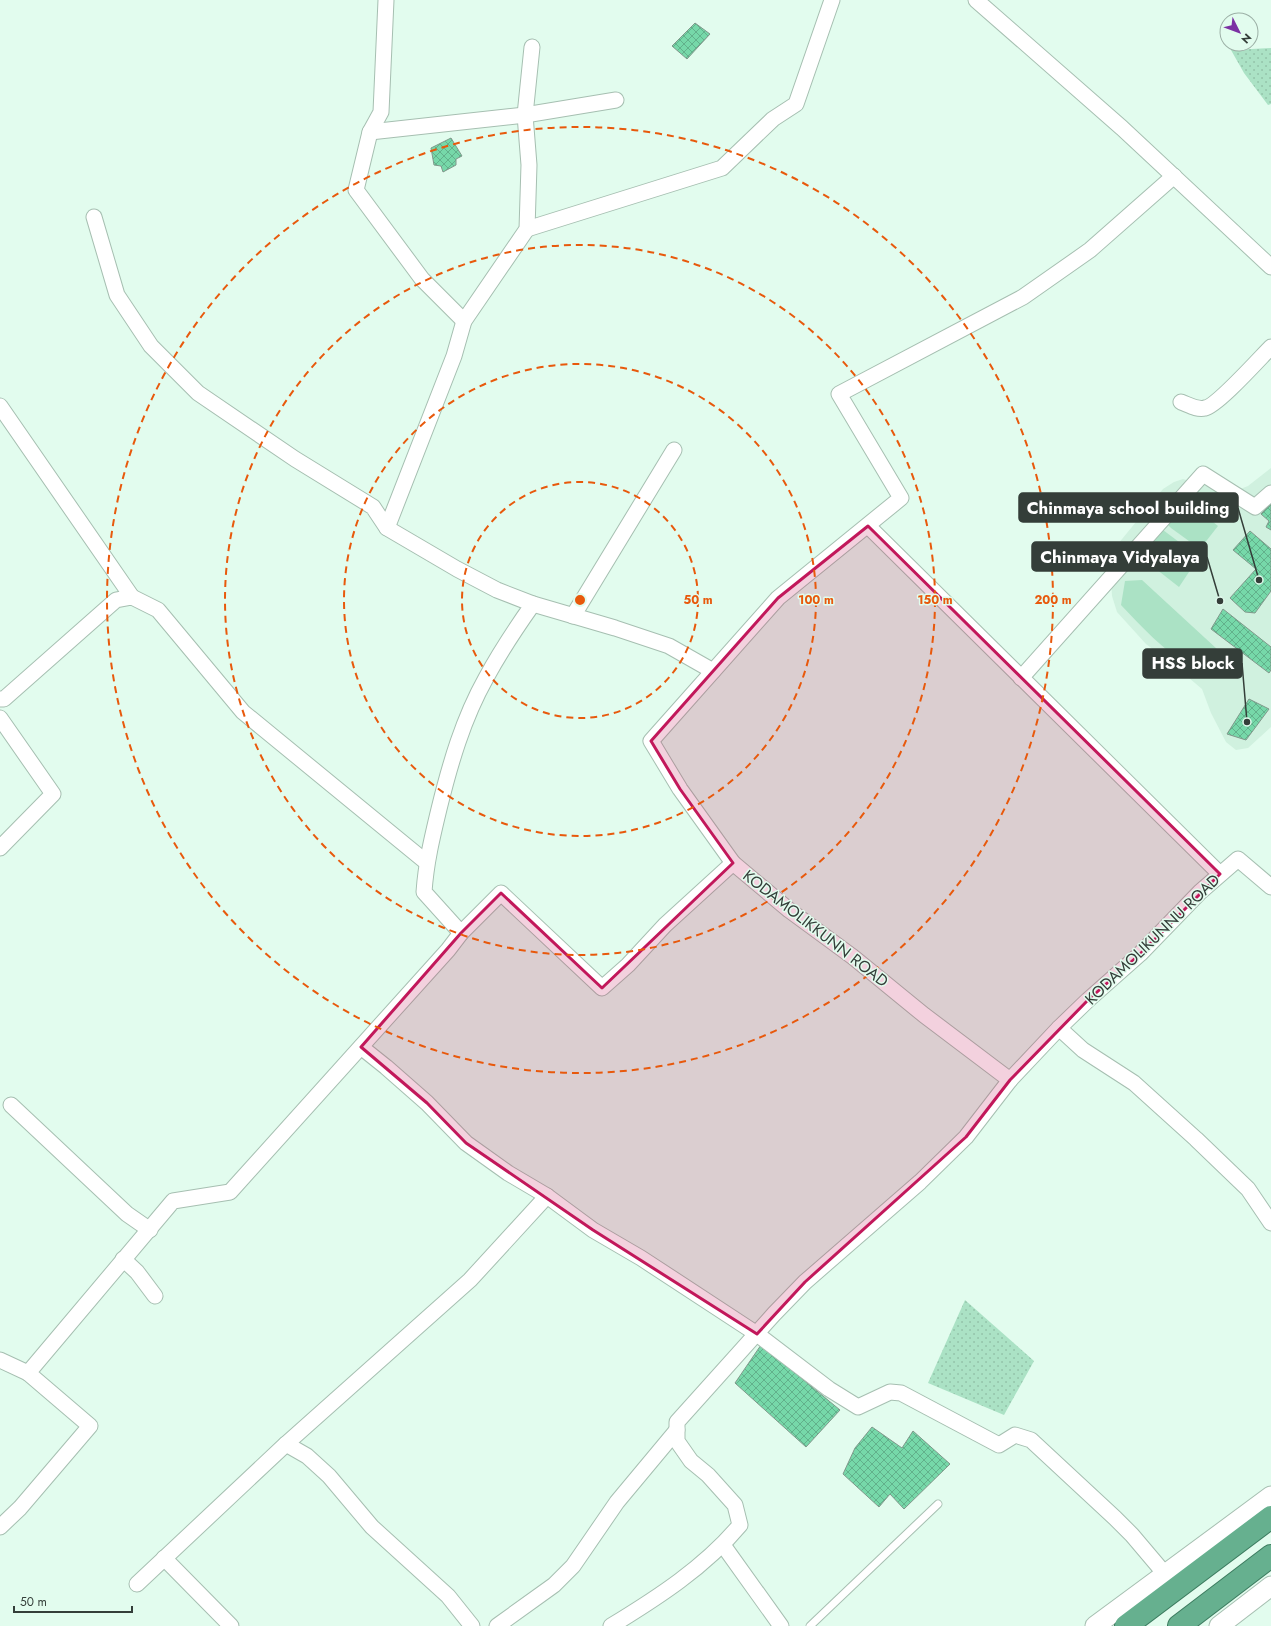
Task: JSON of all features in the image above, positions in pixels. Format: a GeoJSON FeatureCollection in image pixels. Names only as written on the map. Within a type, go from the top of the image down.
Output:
{"type":"FeatureCollection","features":[{"type":"Feature","properties":{"kind":"highway"},"geometry":{"type":"LineString","coordinates":[[1126,1626],[1271,1517]]}},
{"type":"Feature","properties":{"kind":"highway"},"geometry":{"type":"LineString","coordinates":[[1179,1626],[1271,1556]]}},
{"type":"Feature","properties":{"kind":"street"},"geometry":{"type":"LineString","coordinates":[[386,0],[381,112],[370,132],[356,190],[422,279],[464,321]]}},
{"type":"Feature","properties":{"kind":"street"},"geometry":{"type":"LineString","coordinates":[[528,229],[722,168],[773,119],[796,104],[832,0]]}},
{"type":"Feature","properties":{"kind":"street"},"geometry":{"type":"LineString","coordinates":[[976,0],[1269,261]]}},
{"type":"Feature","properties":{"kind":"street"},"geometry":{"type":"LineString","coordinates":[[387,528],[454,356],[464,321],[528,229],[529,165],[525,115],[532,47]]}},
{"type":"Feature","properties":{"kind":"street"},"geometry":{"type":"LineString","coordinates":[[370,132],[525,115],[616,100]]}},
{"type":"Feature","properties":{"kind":"street"},"geometry":{"type":"LineString","coordinates":[[733,863],[680,789],[651,741],[778,598],[902,498],[839,394],[1023,297],[1090,250],[1174,176]]}},
{"type":"Feature","properties":{"kind":"street"},"geometry":{"type":"LineString","coordinates":[[94,217],[117,295],[151,346],[198,393],[295,459],[373,507],[387,528],[463,572],[497,590],[533,604],[615,628],[669,646],[713,671]]}},
{"type":"Feature","properties":{"kind":"street"},"geometry":{"type":"LineString","coordinates":[[1181,402],[1196,408],[1206,408],[1217,401],[1271,347]]}},
{"type":"Feature","properties":{"kind":"street"},"geometry":{"type":"LineString","coordinates":[[0,406],[132,597],[158,610],[243,712],[426,862]]}},
{"type":"Feature","properties":{"kind":"street"},"geometry":{"type":"LineString","coordinates":[[573,616],[674,450]]}},
{"type":"Feature","properties":{"kind":"street"},"geometry":{"type":"LineString","coordinates":[[1021,678],[1203,474],[1255,507],[1271,494]]}},
{"type":"Feature","properties":{"kind":"street"},"geometry":{"type":"LineString","coordinates":[[868,526],[1220,874]]}},
{"type":"Feature","properties":{"kind":"street"},"geometry":{"type":"LineString","coordinates":[[0,699],[4,699],[116,600],[132,597]]}},
{"type":"Feature","properties":{"kind":"street"},"geometry":{"type":"LineString","coordinates":[[28,1374],[173,1201],[230,1192],[448,950],[461,933],[424,892],[426,862],[459,736],[485,679],[506,643],[533,604]]}},
{"type":"Feature","properties":{"kind":"street"},"geometry":{"type":"LineString","coordinates":[[0,718],[53,794],[0,848]]}},
{"type":"Feature","properties":{"kind":"street","name":"KODAMOLIKUNNU ROAD"},"geometry":{"type":"LineString","coordinates":[[1059,1028],[1093,995],[1140,954],[1200,892],[1238,859],[1271,887]]}},
{"type":"Feature","properties":{"kind":"street","name":"KODAMOLIKKUNN ROAD"},"geometry":{"type":"LineString","coordinates":[[461,933],[501,893],[602,988],[628,965],[665,925],[733,863],[789,910],[859,961],[924,1015],[1010,1080]]}},
{"type":"Feature","properties":{"kind":"street"},"geometry":{"type":"LineString","coordinates":[[611,1626],[636,1611],[702,1564],[723,1545],[740,1525],[735,1505],[708,1475],[691,1460],[677,1441],[677,1422],[805,1282],[920,1182],[966,1137],[1010,1080],[1059,1028],[1083,1050],[1134,1083],[1196,1139],[1248,1189],[1271,1223]]}},
{"type":"Feature","properties":{"kind":"street"},"geometry":{"type":"LineString","coordinates":[[361,1047],[427,1103],[466,1143],[508,1173],[548,1196],[593,1230],[641,1258],[757,1334],[858,1407],[890,1392],[901,1393],[999,1445],[1015,1435],[1031,1440],[1115,1518],[1165,1574]]}},
{"type":"Feature","properties":{"kind":"street"},"geometry":{"type":"LineString","coordinates":[[11,1105],[127,1214],[150,1230]]}},
{"type":"Feature","properties":{"kind":"street"},"geometry":{"type":"LineString","coordinates":[[137,1584],[286,1444],[470,1280],[548,1196]]}},
{"type":"Feature","properties":{"kind":"street"},"geometry":{"type":"LineString","coordinates":[[123,1259],[137,1272],[155,1296]]}},
{"type":"Feature","properties":{"kind":"street"},"geometry":{"type":"LineString","coordinates":[[0,1360],[28,1374],[90,1426],[20,1508],[0,1527]]}},
{"type":"Feature","properties":{"kind":"street"},"geometry":{"type":"LineString","coordinates":[[497,1626],[554,1585],[573,1566],[617,1502],[677,1430]]}},
{"type":"Feature","properties":{"kind":"street"},"geometry":{"type":"LineString","coordinates":[[286,1444],[307,1456],[329,1476],[372,1527],[448,1596],[472,1626]]}},
{"type":"Feature","properties":{"kind":"street"},"geometry":{"type":"LineString","coordinates":[[1095,1626],[1271,1496]]}},
{"type":"Feature","properties":{"kind":"street"},"geometry":{"type":"LineString","coordinates":[[723,1545],[781,1626]]}},
{"type":"Feature","properties":{"kind":"street"},"geometry":{"type":"LineString","coordinates":[[164,1558],[231,1626]]}},
{"type":"Feature","properties":{"kind":"street"},"geometry":{"type":"LineString","coordinates":[[1219,1626],[1271,1586]]}},
{"type":"Feature","properties":{"kind":"lane"},"geometry":{"type":"LineString","coordinates":[[810,1626],[938,1504]]}},
{"type":"Feature","properties":{"kind":"highlighted area"},"geometry":{"type":"Polygon","coordinates":[[[868,526],[1220,874],[1140,954],[1088,1000],[1010,1080],[966,1137],[805,1282],[757,1334],[593,1230],[466,1143],[427,1103],[361,1047],[461,933],[501,893],[602,988],[733,863],[680,789],[651,741],[778,598],[868,526]]]}},
{"type":"Feature","properties":{"kind":"shaded area"},"geometry":{"type":"Polygon","coordinates":[[[1271,48],[1271,104],[1268,105],[1244,73],[1232,52],[1259,52],[1259,49],[1271,48]]]}},
{"type":"Feature","properties":{"kind":"shaded area"},"geometry":{"type":"Polygon","coordinates":[[[1271,468],[1271,727],[1248,748],[1236,750],[1226,742],[1211,713],[1202,689],[1146,644],[1117,612],[1112,596],[1111,580],[1118,544],[1163,489],[1174,482],[1183,479],[1230,493],[1248,486],[1271,468]]]}},
{"type":"Feature","properties":{"kind":"shaded area"},"geometry":{"type":"Polygon","coordinates":[[[1176,492],[1218,526],[1200,549],[1171,528],[1157,514],[1176,492]]]}},
{"type":"Feature","properties":{"kind":"shaded area"},"geometry":{"type":"Polygon","coordinates":[[[1151,521],[1199,557],[1179,587],[1128,547],[1151,521]]]}},
{"type":"Feature","properties":{"kind":"shaded area"},"geometry":{"type":"Polygon","coordinates":[[[1142,580],[1217,649],[1201,663],[1189,666],[1153,637],[1121,605],[1125,581],[1142,580]]]}},
{"type":"Feature","properties":{"kind":"shaded area"},"geometry":{"type":"Polygon","coordinates":[[[965,1300],[1034,1361],[1004,1415],[928,1383],[965,1300]]]}},
{"type":"Feature","properties":{"kind":"building"},"geometry":{"type":"Polygon","coordinates":[[[695,23],[710,34],[687,59],[672,46],[695,23]]]}},
{"type":"Feature","properties":{"kind":"building"},"geometry":{"type":"Polygon","coordinates":[[[451,138],[462,156],[456,159],[456,165],[443,172],[441,166],[434,165],[431,148],[451,138]]]}},
{"type":"Feature","properties":{"kind":"building"},"geometry":{"type":"Polygon","coordinates":[[[1271,504],[1271,530],[1266,527],[1269,521],[1261,514],[1271,504]]]}},
{"type":"Feature","properties":{"kind":"building"},"geometry":{"type":"Polygon","coordinates":[[[1250,531],[1271,549],[1271,591],[1255,613],[1245,612],[1230,598],[1256,569],[1233,550],[1250,531]]]}},
{"type":"Feature","properties":{"kind":"building"},"geometry":{"type":"Polygon","coordinates":[[[1223,609],[1271,647],[1271,670],[1269,673],[1211,629],[1223,609]]]}},
{"type":"Feature","properties":{"kind":"building"},"geometry":{"type":"Polygon","coordinates":[[[1249,699],[1269,709],[1246,740],[1227,734],[1249,699]]]}},
{"type":"Feature","properties":{"kind":"building"},"geometry":{"type":"Polygon","coordinates":[[[761,1345],[840,1410],[806,1447],[735,1383],[761,1345]]]}},
{"type":"Feature","properties":{"kind":"building"},"geometry":{"type":"Polygon","coordinates":[[[872,1427],[902,1448],[913,1431],[950,1464],[904,1509],[890,1494],[879,1507],[843,1474],[855,1448],[872,1427]]]}},
{"type":"Feature","properties":{"kind":"place","name":"Chinmaya school building"},"geometry":{"type":"Point","coordinates":[1259,580]}},
{"type":"Feature","properties":{"kind":"place","name":"Chinmaya Vidyalaya"},"geometry":{"type":"Point","coordinates":[1220,601]}},
{"type":"Feature","properties":{"kind":"place","name":"HSS block"},"geometry":{"type":"Point","coordinates":[1247,722]}}]}
